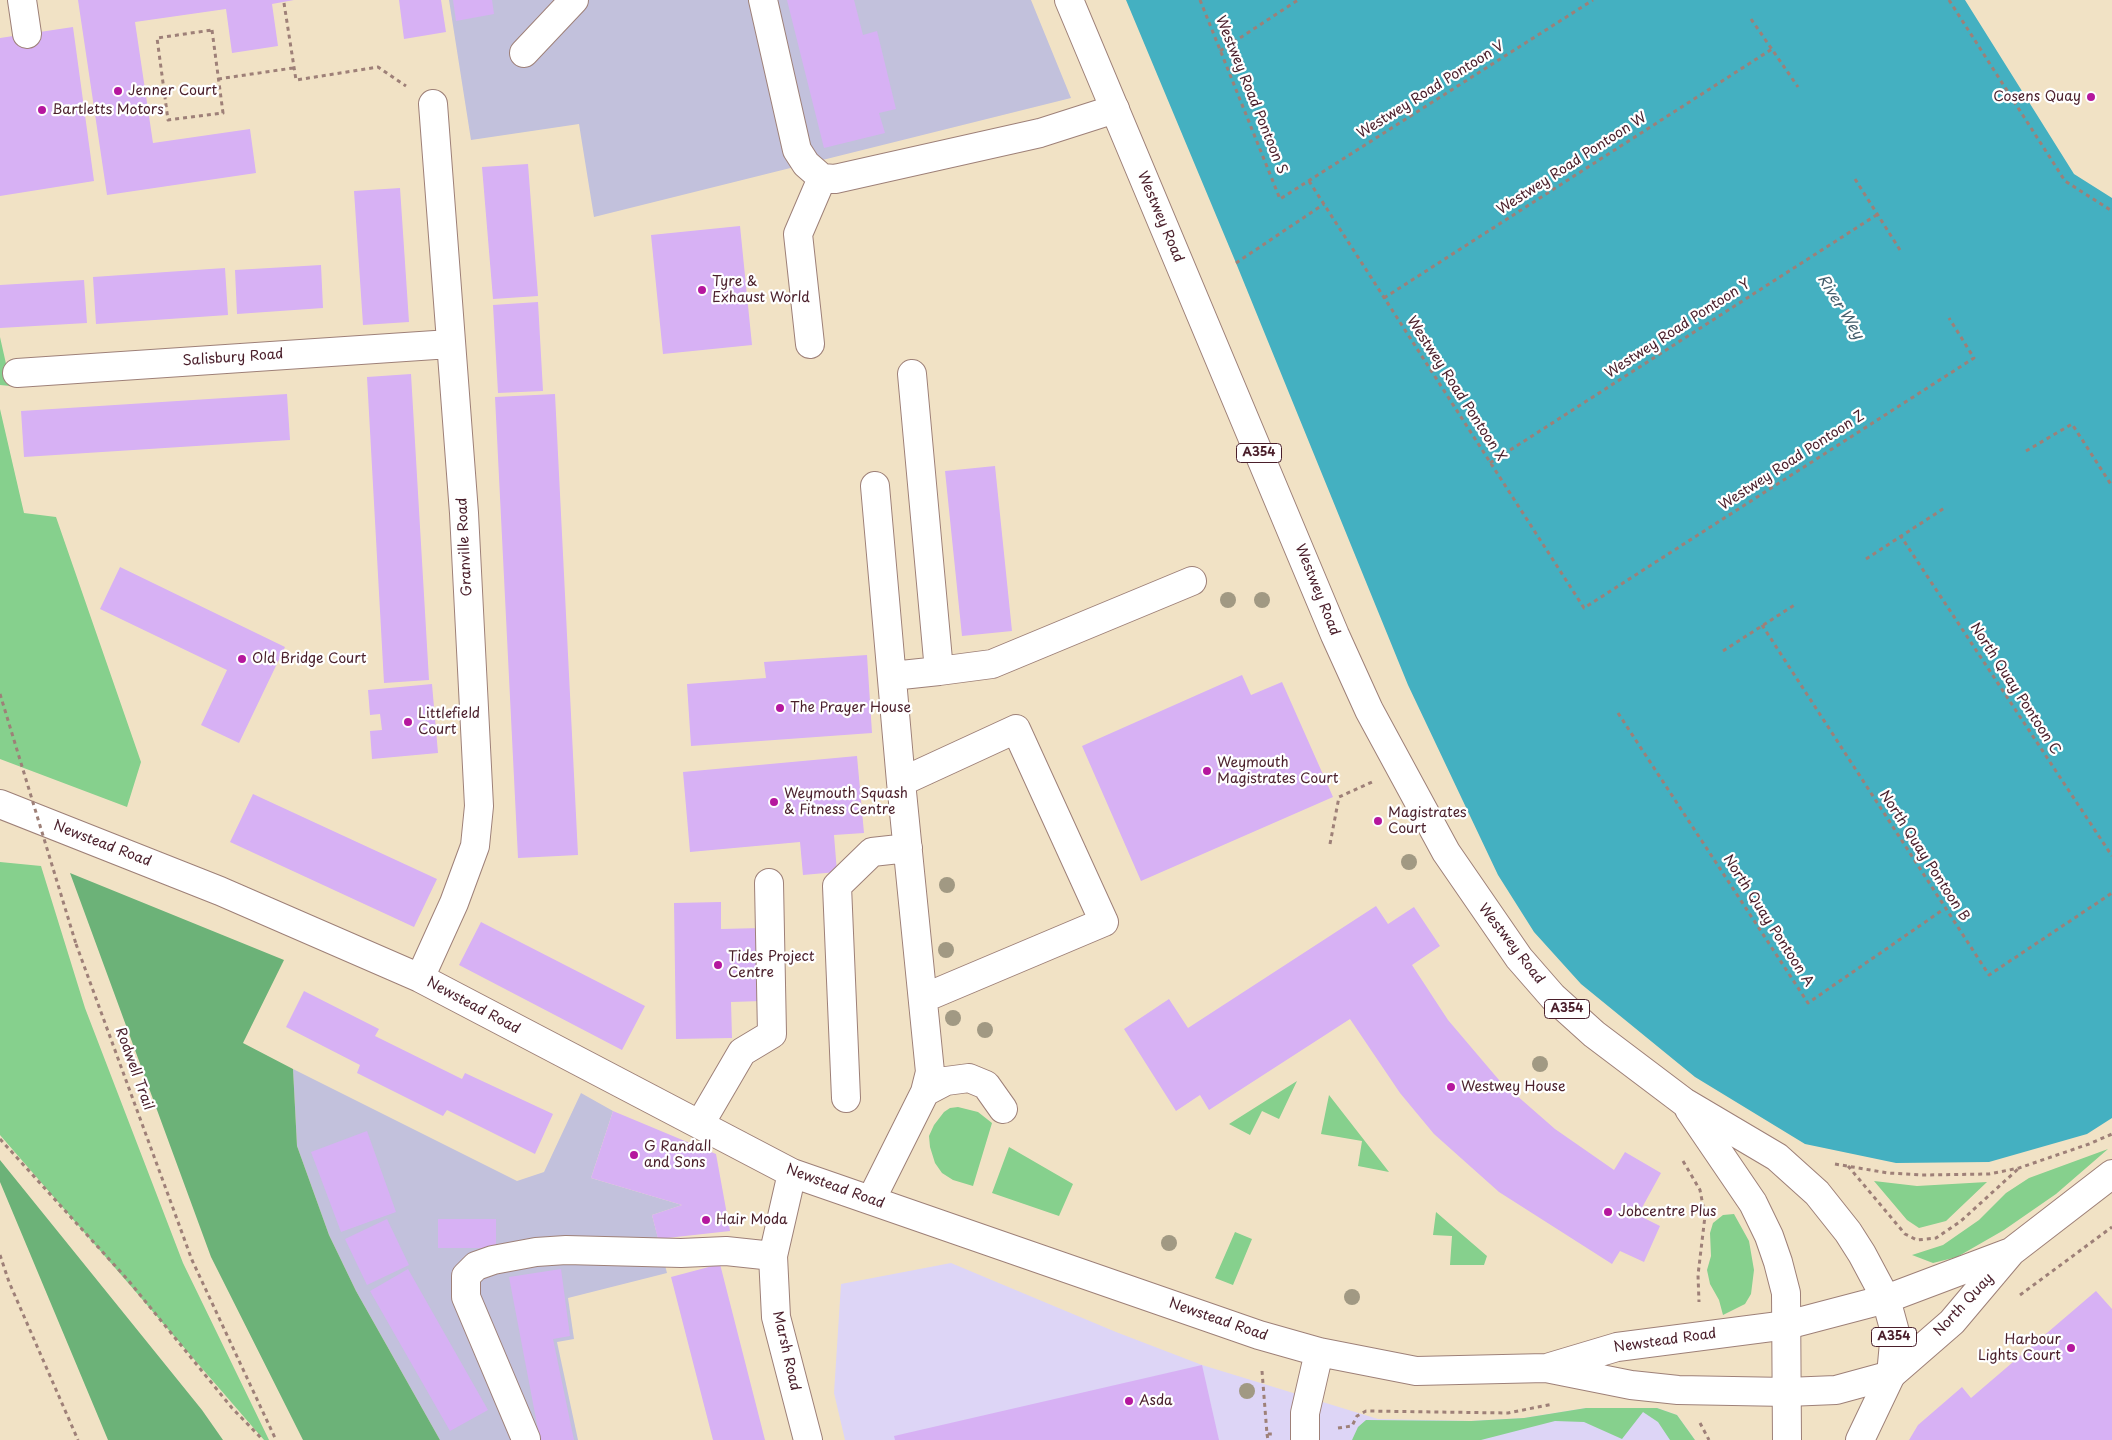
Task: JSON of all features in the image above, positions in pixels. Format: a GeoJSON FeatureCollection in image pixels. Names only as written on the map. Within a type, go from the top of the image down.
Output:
{"type":"FeatureCollection","features":[{"type":"Feature","properties":{"kind":"main road"},"geometry":{"type":"LineString","coordinates":[[22,0],[26,34]]}},
{"type":"Feature","properties":{"kind":"main road"},"geometry":{"type":"LineString","coordinates":[[524,54],[574,0]]}},
{"type":"Feature","properties":{"kind":"main road"},"geometry":{"type":"LineString","coordinates":[[762,0],[797,150],[806,164],[822,178],[835,179],[1040,133],[1114,109]]}},
{"type":"Feature","properties":{"kind":"main road","name":"Westwey Road"},"geometry":{"type":"LineString","coordinates":[[1069,0],[1368,710],[1446,852],[1514,952],[1553,997],[1594,1034],[1684,1102],[1777,1157],[1817,1193],[1848,1232],[1886,1299]]}},
{"type":"Feature","properties":{"kind":"main road","name":"Granville Road"},"geometry":{"type":"LineString","coordinates":[[420,978],[454,903],[475,846],[479,806],[464,513],[433,104]]}},
{"type":"Feature","properties":{"kind":"main road"},"geometry":{"type":"LineString","coordinates":[[810,344],[798,234],[822,178]]}},
{"type":"Feature","properties":{"kind":"main road","name":"Salisbury Road"},"geometry":{"type":"LineString","coordinates":[[17,373],[450,344]]}},
{"type":"Feature","properties":{"kind":"main road"},"geometry":{"type":"LineString","coordinates":[[912,374],[939,672]]}},
{"type":"Feature","properties":{"kind":"main road"},"geometry":{"type":"LineString","coordinates":[[871,1200],[925,1092],[930,1072],[901,782],[875,486]]}},
{"type":"Feature","properties":{"kind":"main road"},"geometry":{"type":"LineString","coordinates":[[892,676],[939,672],[992,664],[1192,581]]}},
{"type":"Feature","properties":{"kind":"main road"},"geometry":{"type":"LineString","coordinates":[[901,782],[1016,729],[1104,922],[924,998]]}},
{"type":"Feature","properties":{"kind":"main road","name":"Newstead Road"},"geometry":{"type":"LineString","coordinates":[[0,804],[220,891],[420,978],[792,1173],[1259,1335],[1319,1352],[1416,1371],[1546,1368],[1631,1385],[1678,1390],[1787,1392],[1836,1390],[1891,1376]]}},
{"type":"Feature","properties":{"kind":"main road"},"geometry":{"type":"LineString","coordinates":[[846,1098],[838,886],[872,852],[908,848]]}},
{"type":"Feature","properties":{"kind":"main road"},"geometry":{"type":"LineString","coordinates":[[700,1124],[742,1052],[772,1034],[769,882]]}},
{"type":"Feature","properties":{"kind":"main road"},"geometry":{"type":"LineString","coordinates":[[925,1092],[946,1081],[969,1078],[986,1086],[1003,1109]]}},
{"type":"Feature","properties":{"kind":"main road","name":"Westwey Road"},"geometry":{"type":"LineString","coordinates":[[1684,1102],[1743,1188],[1769,1236],[1786,1293],[1787,1325]]}},
{"type":"Feature","properties":{"kind":"main road","name":"Marsh Road"},"geometry":{"type":"LineString","coordinates":[[792,1173],[774,1256],[776,1317],[808,1440]]}},
{"type":"Feature","properties":{"kind":"main road","name":"North Quay"},"geometry":{"type":"LineString","coordinates":[[1891,1376],[1952,1322],[2011,1252],[2112,1174]]}},
{"type":"Feature","properties":{"kind":"main road"},"geometry":{"type":"LineString","coordinates":[[526,1439],[466,1297],[466,1276],[476,1266],[493,1260],[536,1252],[566,1250],[681,1253],[726,1251],[774,1256]]}},
{"type":"Feature","properties":{"kind":"main road","name":"North Quay"},"geometry":{"type":"LineString","coordinates":[[1787,1325],[1886,1299],[2011,1252]]}},
{"type":"Feature","properties":{"kind":"main road","name":"A354"},"geometry":{"type":"LineString","coordinates":[[1860,1440],[1891,1376],[1895,1332],[1886,1299]]}},
{"type":"Feature","properties":{"kind":"main road","name":"Newstead Road"},"geometry":{"type":"LineString","coordinates":[[1546,1368],[1617,1347],[1787,1325]]}},
{"type":"Feature","properties":{"kind":"main road","name":"A354"},"geometry":{"type":"LineString","coordinates":[[1787,1325],[1787,1440]]}},
{"type":"Feature","properties":{"kind":"main road"},"geometry":{"type":"LineString","coordinates":[[1305,1436],[1305,1413],[1319,1352]]}},
{"type":"Feature","properties":{"kind":"path","name":"Westwey Road Pontoon S"},"geometry":{"type":"LineString","coordinates":[[1200,0],[1280,199]]}},
{"type":"Feature","properties":{"kind":"path"},"geometry":{"type":"LineString","coordinates":[[1220,51],[1298,0]]}},
{"type":"Feature","properties":{"kind":"path","name":"Westwey Road Pontoon V"},"geometry":{"type":"LineString","coordinates":[[1280,199],[1594,0]]}},
{"type":"Feature","properties":{"kind":"path"},"geometry":{"type":"LineString","coordinates":[[1949,0],[2065,181],[2112,211]]}},
{"type":"Feature","properties":{"kind":"path"},"geometry":{"type":"LineString","coordinates":[[284,3],[296,80],[378,67],[433,104]]}},
{"type":"Feature","properties":{"kind":"path"},"geometry":{"type":"LineString","coordinates":[[1752,19],[1798,87]]}},
{"type":"Feature","properties":{"kind":"path"},"geometry":{"type":"LineString","coordinates":[[212,30],[218,79],[223,113],[168,120],[157,38],[212,30]]}},
{"type":"Feature","properties":{"kind":"path","name":"Westwey Road Pontoon W"},"geometry":{"type":"LineString","coordinates":[[1384,298],[1772,49]]}},
{"type":"Feature","properties":{"kind":"path"},"geometry":{"type":"LineString","coordinates":[[218,79],[293,68]]}},
{"type":"Feature","properties":{"kind":"path"},"geometry":{"type":"LineString","coordinates":[[1855,179],[1900,250]]}},
{"type":"Feature","properties":{"kind":"path","name":"Westwey Road Pontoon X"},"geometry":{"type":"LineString","coordinates":[[1309,181],[1584,608]]}},
{"type":"Feature","properties":{"kind":"path"},"geometry":{"type":"LineString","coordinates":[[1236,263],[1324,204]]}},
{"type":"Feature","properties":{"kind":"path","name":"Westwey Road Pontoon Y"},"geometry":{"type":"LineString","coordinates":[[1490,463],[1878,214]]}},
{"type":"Feature","properties":{"kind":"path","name":"Westwey Road Pontoon Z"},"geometry":{"type":"LineString","coordinates":[[1584,608],[1974,358],[1949,318]]}},
{"type":"Feature","properties":{"kind":"path"},"geometry":{"type":"LineString","coordinates":[[2026,451],[2072,424],[2112,486]]}},
{"type":"Feature","properties":{"kind":"path"},"geometry":{"type":"LineString","coordinates":[[1866,559],[1900,535],[1946,508]]}},
{"type":"Feature","properties":{"kind":"path","name":"North Quay Pontoon C"},"geometry":{"type":"LineString","coordinates":[[1900,535],[2112,856]]}},
{"type":"Feature","properties":{"kind":"path"},"geometry":{"type":"LineString","coordinates":[[1723,650],[1796,604]]}},
{"type":"Feature","properties":{"kind":"path","name":"North Quay Pontoon B"},"geometry":{"type":"LineString","coordinates":[[1762,625],[1989,975],[2112,893]]}},
{"type":"Feature","properties":{"kind":"path","name":"Rodwell Trail"},"geometry":{"type":"LineString","coordinates":[[0,694],[76,944],[192,1260],[276,1440]]}},
{"type":"Feature","properties":{"kind":"path","name":"North Quay Pontoon A"},"geometry":{"type":"LineString","coordinates":[[1618,714],[1808,1002],[1944,908]]}},
{"type":"Feature","properties":{"kind":"path"},"geometry":{"type":"LineString","coordinates":[[1330,844],[1340,796],[1368,783]]}},
{"type":"Feature","properties":{"kind":"path"},"geometry":{"type":"LineString","coordinates":[[1828,1162],[1888,1173],[1922,1175],[1988,1174],[2019,1168],[2112,1134]]}},
{"type":"Feature","properties":{"kind":"path"},"geometry":{"type":"LineString","coordinates":[[0,1139],[128,1280],[232,1408],[263,1440]]}},
{"type":"Feature","properties":{"kind":"path"},"geometry":{"type":"LineString","coordinates":[[1847,1166],[1905,1234],[1917,1240],[1936,1238],[1961,1221],[2019,1168]]}},
{"type":"Feature","properties":{"kind":"path"},"geometry":{"type":"LineString","coordinates":[[1699,1302],[1698,1275],[1705,1216]]}},
{"type":"Feature","properties":{"kind":"path"},"geometry":{"type":"LineString","coordinates":[[0,1255],[9,1282],[78,1440]]}},
{"type":"Feature","properties":{"kind":"path"},"geometry":{"type":"LineString","coordinates":[[1259,1335],[1268,1440]]}},
{"type":"Feature","properties":{"kind":"path"},"geometry":{"type":"LineString","coordinates":[[1267,1434],[1305,1436],[1352,1426],[1357,1416],[1366,1411],[1508,1413],[1560,1403]]}},
{"type":"Feature","properties":{"kind":"shaded area"},"geometry":{"type":"Polygon","coordinates":[[[449,0],[1031,0],[1071,98],[594,217],[579,124],[471,140],[449,0]]]}},
{"type":"Feature","properties":{"kind":"shaded area"},"geometry":{"type":"Polygon","coordinates":[[[293,1069],[517,1181],[544,1172],[581,1093],[613,1111],[591,1178],[682,1205],[652,1215],[667,1273],[568,1298],[574,1339],[557,1342],[578,1440],[440,1440],[356,1291],[329,1235],[297,1146],[293,1069]]]}},
{"type":"Feature","properties":{"kind":"shaded area"},"geometry":{"type":"Polygon","coordinates":[[[951,1263],[1116,1332],[1202,1365],[1378,1419],[1471,1421],[1524,1418],[1586,1408],[1657,1408],[1677,1415],[1695,1440],[845,1440],[834,1393],[841,1284],[951,1263]]]}},
{"type":"Feature","properties":{"kind":"green space"},"geometry":{"type":"Polygon","coordinates":[[[0,337],[11,386],[0,385],[0,337]]]}},
{"type":"Feature","properties":{"kind":"green space"},"geometry":{"type":"Polygon","coordinates":[[[0,409],[24,513],[56,517],[141,762],[127,807],[0,759],[0,409]]]}},
{"type":"Feature","properties":{"kind":"green space"},"geometry":{"type":"Polygon","coordinates":[[[0,862],[41,866],[85,1008],[183,1263],[269,1440],[264,1440],[0,1135],[0,862]]]}},
{"type":"Feature","properties":{"kind":"green space"},"geometry":{"type":"Polygon","coordinates":[[[70,873],[284,960],[243,1043],[293,1069],[297,1146],[329,1235],[356,1291],[440,1440],[303,1440],[211,1257],[70,873]]]}},
{"type":"Feature","properties":{"kind":"green space"},"geometry":{"type":"Polygon","coordinates":[[[1297,1081],[1279,1119],[1262,1111],[1250,1135],[1229,1124],[1297,1081]]]}},
{"type":"Feature","properties":{"kind":"green space"},"geometry":{"type":"Polygon","coordinates":[[[1329,1095],[1389,1172],[1358,1166],[1362,1141],[1321,1134],[1329,1095]]]}},
{"type":"Feature","properties":{"kind":"green space"},"geometry":{"type":"Polygon","coordinates":[[[958,1107],[978,1112],[992,1123],[973,1186],[953,1180],[942,1173],[935,1163],[930,1147],[929,1136],[934,1125],[944,1112],[950,1108],[958,1107]]]}},
{"type":"Feature","properties":{"kind":"green space"},"geometry":{"type":"Polygon","coordinates":[[[1009,1147],[1073,1184],[1059,1216],[992,1193],[1009,1147]]]}},
{"type":"Feature","properties":{"kind":"green space"},"geometry":{"type":"Polygon","coordinates":[[[2108,1149],[2056,1194],[2004,1230],[1957,1257],[1933,1263],[1912,1255],[1943,1245],[1979,1220],[2006,1193],[2029,1178],[2108,1149]]]}},
{"type":"Feature","properties":{"kind":"green space"},"geometry":{"type":"Polygon","coordinates":[[[0,1160],[202,1410],[223,1440],[108,1440],[0,1182],[0,1160]]]}},
{"type":"Feature","properties":{"kind":"green space"},"geometry":{"type":"Polygon","coordinates":[[[1874,1181],[1917,1186],[1987,1182],[1946,1221],[1919,1228],[1907,1220],[1874,1181]]]}},
{"type":"Feature","properties":{"kind":"green space"},"geometry":{"type":"Polygon","coordinates":[[[1436,1212],[1487,1256],[1484,1265],[1450,1265],[1452,1236],[1433,1235],[1436,1212]]]}},
{"type":"Feature","properties":{"kind":"green space"},"geometry":{"type":"Polygon","coordinates":[[[1734,1214],[1749,1241],[1754,1270],[1751,1294],[1745,1304],[1723,1315],[1719,1300],[1710,1284],[1707,1270],[1711,1256],[1710,1233],[1713,1223],[1723,1215],[1734,1214]]]}},
{"type":"Feature","properties":{"kind":"green space"},"geometry":{"type":"Polygon","coordinates":[[[1235,1232],[1252,1239],[1233,1285],[1215,1278],[1235,1232]]]}},
{"type":"Feature","properties":{"kind":"green space"},"geometry":{"type":"Polygon","coordinates":[[[1586,1408],[1657,1408],[1677,1415],[1695,1440],[1670,1440],[1658,1422],[1643,1412],[1622,1439],[1584,1422],[1555,1421],[1481,1440],[1352,1440],[1358,1427],[1366,1420],[1471,1421],[1524,1418],[1586,1408]]]}},
{"type":"Feature","properties":{"kind":"water","name":"River Wey"},"geometry":{"type":"Polygon","coordinates":[[[1126,0],[1965,0],[2074,174],[2112,198],[2112,1118],[2087,1134],[1989,1162],[1896,1163],[1805,1144],[1695,1077],[1581,984],[1534,932],[1498,875],[1408,685],[1236,263],[1126,0]]]}},
{"type":"Feature","properties":{"kind":"building","name":"Jenner Court"},"geometry":{"type":"Polygon","coordinates":[[[78,0],[294,0],[272,4],[278,46],[232,53],[226,9],[135,22],[153,143],[250,129],[256,173],[107,195],[78,0]]]}},
{"type":"Feature","properties":{"kind":"building"},"geometry":{"type":"Polygon","coordinates":[[[399,0],[441,0],[446,32],[404,39],[399,0]]]}},
{"type":"Feature","properties":{"kind":"building"},"geometry":{"type":"Polygon","coordinates":[[[453,0],[492,0],[494,14],[456,21],[453,0]]]}},
{"type":"Feature","properties":{"kind":"building"},"geometry":{"type":"Polygon","coordinates":[[[787,0],[854,0],[863,35],[877,31],[896,109],[879,113],[885,133],[824,148],[787,0]]]}},
{"type":"Feature","properties":{"kind":"building","name":"Bartletts Motors"},"geometry":{"type":"Polygon","coordinates":[[[73,27],[94,181],[0,196],[0,38],[73,27]]]}},
{"type":"Feature","properties":{"kind":"building"},"geometry":{"type":"Polygon","coordinates":[[[528,164],[538,296],[493,299],[482,167],[528,164]]]}},
{"type":"Feature","properties":{"kind":"building"},"geometry":{"type":"Polygon","coordinates":[[[400,188],[409,322],[363,325],[354,191],[400,188]]]}},
{"type":"Feature","properties":{"kind":"building","name":"Tyre & Exhaust World"},"geometry":{"type":"Polygon","coordinates":[[[740,226],[752,345],[663,354],[651,235],[740,226]]]}},
{"type":"Feature","properties":{"kind":"building"},"geometry":{"type":"Polygon","coordinates":[[[321,265],[323,308],[237,314],[235,270],[321,265]]]}},
{"type":"Feature","properties":{"kind":"building"},"geometry":{"type":"Polygon","coordinates":[[[225,268],[228,315],[96,324],[93,277],[225,268]]]}},
{"type":"Feature","properties":{"kind":"building"},"geometry":{"type":"Polygon","coordinates":[[[84,280],[87,323],[0,328],[0,285],[84,280]]]}},
{"type":"Feature","properties":{"kind":"building"},"geometry":{"type":"Polygon","coordinates":[[[538,302],[543,391],[498,393],[493,305],[538,302]]]}},
{"type":"Feature","properties":{"kind":"building"},"geometry":{"type":"Polygon","coordinates":[[[411,374],[429,680],[384,683],[367,377],[411,374]]]}},
{"type":"Feature","properties":{"kind":"building"},"geometry":{"type":"Polygon","coordinates":[[[287,394],[290,440],[24,457],[21,411],[287,394]]]}},
{"type":"Feature","properties":{"kind":"building"},"geometry":{"type":"Polygon","coordinates":[[[555,394],[578,855],[518,858],[495,397],[555,394]]]}},
{"type":"Feature","properties":{"kind":"building"},"geometry":{"type":"Polygon","coordinates":[[[995,466],[1012,631],[962,636],[945,471],[995,466]]]}},
{"type":"Feature","properties":{"kind":"building","name":"Old Bridge Court"},"geometry":{"type":"Polygon","coordinates":[[[120,567],[285,647],[239,743],[201,725],[227,670],[100,609],[120,567]]]}},
{"type":"Feature","properties":{"kind":"building","name":"The Prayer House"},"geometry":{"type":"Polygon","coordinates":[[[867,655],[872,733],[691,746],[687,684],[766,678],[764,662],[867,655]]]}},
{"type":"Feature","properties":{"kind":"building","name":"Weymouth Magistrates Court"},"geometry":{"type":"Polygon","coordinates":[[[1242,675],[1251,695],[1282,682],[1333,797],[1141,881],[1082,746],[1242,675]]]}},
{"type":"Feature","properties":{"kind":"building","name":"Littlefield Court"},"geometry":{"type":"Polygon","coordinates":[[[432,684],[438,753],[372,759],[370,731],[382,730],[380,714],[370,715],[368,690],[432,684]]]}},
{"type":"Feature","properties":{"kind":"building","name":"Weymouth Squash & Fitness Centre"},"geometry":{"type":"Polygon","coordinates":[[[857,756],[864,833],[834,835],[837,872],[803,875],[800,842],[690,852],[683,772],[857,756]]]}},
{"type":"Feature","properties":{"kind":"building"},"geometry":{"type":"Polygon","coordinates":[[[253,794],[437,879],[414,927],[230,842],[253,794]]]}},
{"type":"Feature","properties":{"kind":"building","name":"Tides Project Centre"},"geometry":{"type":"Polygon","coordinates":[[[721,902],[721,929],[761,928],[762,1001],[731,1002],[732,1038],[676,1039],[674,903],[721,902]]]}},
{"type":"Feature","properties":{"kind":"building","name":"Westwey House"},"geometry":{"type":"Polygon","coordinates":[[[1376,906],[1388,924],[1414,907],[1440,946],[1412,965],[1448,1020],[1499,1080],[1555,1129],[1614,1170],[1625,1152],[1661,1173],[1638,1215],[1660,1226],[1644,1262],[1620,1251],[1612,1264],[1499,1192],[1434,1134],[1400,1093],[1350,1019],[1209,1110],[1200,1095],[1176,1111],[1124,1029],[1169,999],[1188,1028],[1376,906]]]}},
{"type":"Feature","properties":{"kind":"building"},"geometry":{"type":"Polygon","coordinates":[[[481,922],[645,1006],[622,1050],[459,965],[481,922]]]}},
{"type":"Feature","properties":{"kind":"building"},"geometry":{"type":"Polygon","coordinates":[[[304,991],[379,1029],[375,1036],[462,1079],[465,1073],[553,1114],[535,1154],[447,1110],[443,1116],[357,1073],[360,1065],[286,1027],[304,991]]]}},
{"type":"Feature","properties":{"kind":"building"},"geometry":{"type":"Polygon","coordinates":[[[613,1111],[716,1154],[730,1231],[658,1239],[652,1215],[682,1205],[591,1178],[613,1111]]]}},
{"type":"Feature","properties":{"kind":"building"},"geometry":{"type":"Polygon","coordinates":[[[367,1131],[396,1212],[341,1232],[311,1152],[367,1131]]]}},
{"type":"Feature","properties":{"kind":"building"},"geometry":{"type":"Polygon","coordinates":[[[387,1219],[409,1265],[367,1285],[345,1239],[387,1219]]]}},
{"type":"Feature","properties":{"kind":"building"},"geometry":{"type":"Polygon","coordinates":[[[438,1219],[496,1219],[496,1248],[438,1248],[438,1219]]]}},
{"type":"Feature","properties":{"kind":"building"},"geometry":{"type":"Polygon","coordinates":[[[720,1264],[765,1440],[713,1440],[671,1277],[720,1264]]]}},
{"type":"Feature","properties":{"kind":"building"},"geometry":{"type":"Polygon","coordinates":[[[408,1269],[488,1410],[450,1431],[370,1291],[408,1269]]]}},
{"type":"Feature","properties":{"kind":"building"},"geometry":{"type":"Polygon","coordinates":[[[561,1269],[570,1336],[553,1339],[574,1440],[540,1440],[509,1277],[561,1269]]]}},
{"type":"Feature","properties":{"kind":"building","name":"Harbour Lights Court"},"geometry":{"type":"Polygon","coordinates":[[[2096,1291],[2112,1309],[2112,1440],[1909,1440],[1918,1425],[1962,1387],[1971,1398],[2096,1291]]]}},
{"type":"Feature","properties":{"kind":"building","name":"Asda"},"geometry":{"type":"Polygon","coordinates":[[[1202,1365],[1219,1440],[895,1440],[894,1436],[1202,1365]]]}},
{"type":"Feature","properties":{"kind":"place","name":"Jenner Court"},"geometry":{"type":"Point","coordinates":[118,91]}},
{"type":"Feature","properties":{"kind":"place","name":"Cosens Quay"},"geometry":{"type":"Point","coordinates":[2091,97]}},
{"type":"Feature","properties":{"kind":"place","name":"Bartletts Motors"},"geometry":{"type":"Point","coordinates":[42,110]}},
{"type":"Feature","properties":{"kind":"place","name":"Tyre & Exhaust World"},"geometry":{"type":"Point","coordinates":[702,290]}},
{"type":"Feature","properties":{"kind":"place","name":"Old Bridge Court"},"geometry":{"type":"Point","coordinates":[242,659]}},
{"type":"Feature","properties":{"kind":"place","name":"The Prayer House"},"geometry":{"type":"Point","coordinates":[780,708]}},
{"type":"Feature","properties":{"kind":"place","name":"Littlefield Court"},"geometry":{"type":"Point","coordinates":[408,722]}},
{"type":"Feature","properties":{"kind":"place","name":"Weymouth Magistrates Court"},"geometry":{"type":"Point","coordinates":[1207,771]}},
{"type":"Feature","properties":{"kind":"place","name":"Weymouth Squash & Fitness Centre"},"geometry":{"type":"Point","coordinates":[774,802]}},
{"type":"Feature","properties":{"kind":"place","name":"Magistrates Court"},"geometry":{"type":"Point","coordinates":[1378,821]}},
{"type":"Feature","properties":{"kind":"place","name":"Tides Project Centre"},"geometry":{"type":"Point","coordinates":[718,965]}},
{"type":"Feature","properties":{"kind":"place","name":"Westwey House"},"geometry":{"type":"Point","coordinates":[1451,1087]}},
{"type":"Feature","properties":{"kind":"place","name":"G Randall and Sons"},"geometry":{"type":"Point","coordinates":[634,1155]}},
{"type":"Feature","properties":{"kind":"place","name":"Jobcentre Plus"},"geometry":{"type":"Point","coordinates":[1608,1212]}},
{"type":"Feature","properties":{"kind":"place","name":"Hair Moda"},"geometry":{"type":"Point","coordinates":[706,1220]}},
{"type":"Feature","properties":{"kind":"place","name":"Harbour Lights Court"},"geometry":{"type":"Point","coordinates":[2071,1348]}},
{"type":"Feature","properties":{"kind":"place","name":"Asda"},"geometry":{"type":"Point","coordinates":[1129,1401]}}]}
